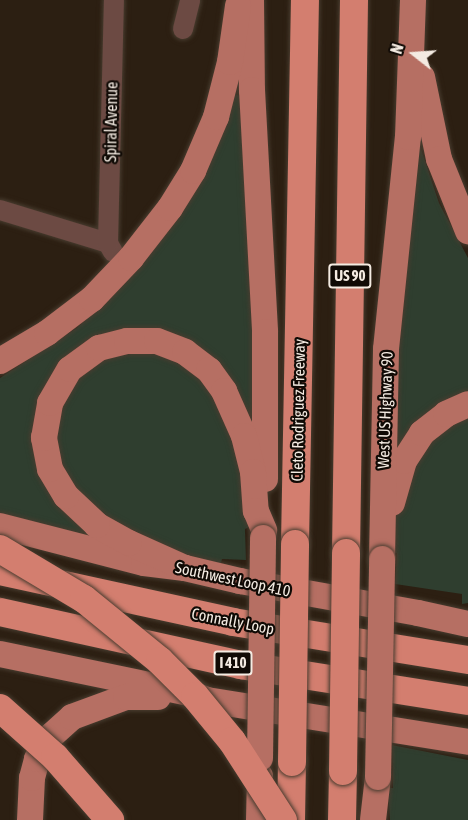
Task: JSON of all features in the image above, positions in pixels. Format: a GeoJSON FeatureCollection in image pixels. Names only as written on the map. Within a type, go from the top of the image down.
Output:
{"type":"FeatureCollection","features":[{"type":"Feature","properties":{"kind":"highway","name":"Cleto Rodriguez Freeway"},"geometry":{"type":"LineString","coordinates":[[291,820],[305,0]]}},
{"type":"Feature","properties":{"kind":"highway","name":"US 90"},"geometry":{"type":"LineString","coordinates":[[342,820],[354,0]]}},
{"type":"Feature","properties":{"kind":"highway"},"geometry":{"type":"LineString","coordinates":[[0,549],[84,599],[160,662],[195,696],[232,741],[264,818]]}},
{"type":"Feature","properties":{"kind":"highway","name":"Connally Loop"},"geometry":{"type":"LineString","coordinates":[[0,571],[233,622],[468,660]]}},
{"type":"Feature","properties":{"kind":"highway","name":"I 410"},"geometry":{"type":"LineString","coordinates":[[0,612],[229,663],[468,701]]}},
{"type":"Feature","properties":{"kind":"highway"},"geometry":{"type":"LineString","coordinates":[[0,708],[56,757],[110,820]]}},
{"type":"Feature","properties":{"kind":"main road"},"geometry":{"type":"LineString","coordinates":[[0,361],[72,316],[122,268],[173,202],[208,138],[224,91],[238,0]]}},
{"type":"Feature","properties":{"kind":"main road"},"geometry":{"type":"LineString","coordinates":[[251,0],[252,90],[266,332],[260,758],[264,818]]}},
{"type":"Feature","properties":{"kind":"main road","name":"West US Highway 90"},"geometry":{"type":"LineString","coordinates":[[378,803],[386,349],[405,165],[413,0]]}},
{"type":"Feature","properties":{"kind":"main road"},"geometry":{"type":"LineString","coordinates":[[413,28],[434,141],[446,181],[468,231]]}},
{"type":"Feature","properties":{"kind":"main road"},"geometry":{"type":"LineString","coordinates":[[185,568],[129,543],[93,522],[62,491],[50,469],[44,438],[50,403],[70,369],[99,348],[127,340],[157,341],[185,352],[209,370],[228,398],[244,436],[253,472],[256,511],[264,534]]}},
{"type":"Feature","properties":{"kind":"main road"},"geometry":{"type":"LineString","coordinates":[[382,549],[401,470],[411,448],[434,422],[468,405]]}},
{"type":"Feature","properties":{"kind":"main road","name":"Southwest Loop 410"},"geometry":{"type":"LineString","coordinates":[[0,526],[144,563],[185,568],[290,591],[468,624]]}},
{"type":"Feature","properties":{"kind":"main road"},"geometry":{"type":"LineString","coordinates":[[418,613],[468,612]]}},
{"type":"Feature","properties":{"kind":"main road"},"geometry":{"type":"LineString","coordinates":[[0,654],[189,693],[207,700]]}},
{"type":"Feature","properties":{"kind":"main road"},"geometry":{"type":"LineString","coordinates":[[30,820],[32,778],[37,759],[51,736],[72,717],[126,698],[207,700],[466,743]]}},
{"type":"Feature","properties":{"kind":"street","name":"Spiral Avenue"},"geometry":{"type":"LineString","coordinates":[[108,243],[114,0]]}},
{"type":"Feature","properties":{"kind":"street"},"geometry":{"type":"LineString","coordinates":[[183,29],[190,0]]}},
{"type":"Feature","properties":{"kind":"street"},"geometry":{"type":"LineString","coordinates":[[0,210],[108,243],[122,268]]}},
{"type":"Feature","properties":{"kind":"green space"},"geometry":{"type":"Polygon","coordinates":[[[234,94],[240,96],[253,335],[253,415],[248,416],[147,329],[37,405],[33,429],[93,534],[91,536],[0,514],[0,378],[77,328],[135,271],[234,94]]]}},
{"type":"Feature","properties":{"kind":"green space"},"geometry":{"type":"Polygon","coordinates":[[[419,143],[439,203],[468,258],[468,392],[398,452],[392,450],[394,392],[419,143]]]}},
{"type":"Feature","properties":{"kind":"green space"},"geometry":{"type":"Polygon","coordinates":[[[140,347],[200,371],[237,438],[251,526],[245,529],[246,560],[222,559],[220,566],[185,557],[128,535],[65,482],[52,420],[86,364],[140,347]]]}},
{"type":"Feature","properties":{"kind":"green space"},"geometry":{"type":"Polygon","coordinates":[[[468,412],[468,603],[462,604],[462,594],[395,584],[397,553],[391,553],[394,518],[418,452],[468,412]]]}},
{"type":"Feature","properties":{"kind":"green space"},"geometry":{"type":"Polygon","coordinates":[[[392,745],[468,760],[468,820],[390,820],[388,788],[393,788],[392,745]]]}}]}
